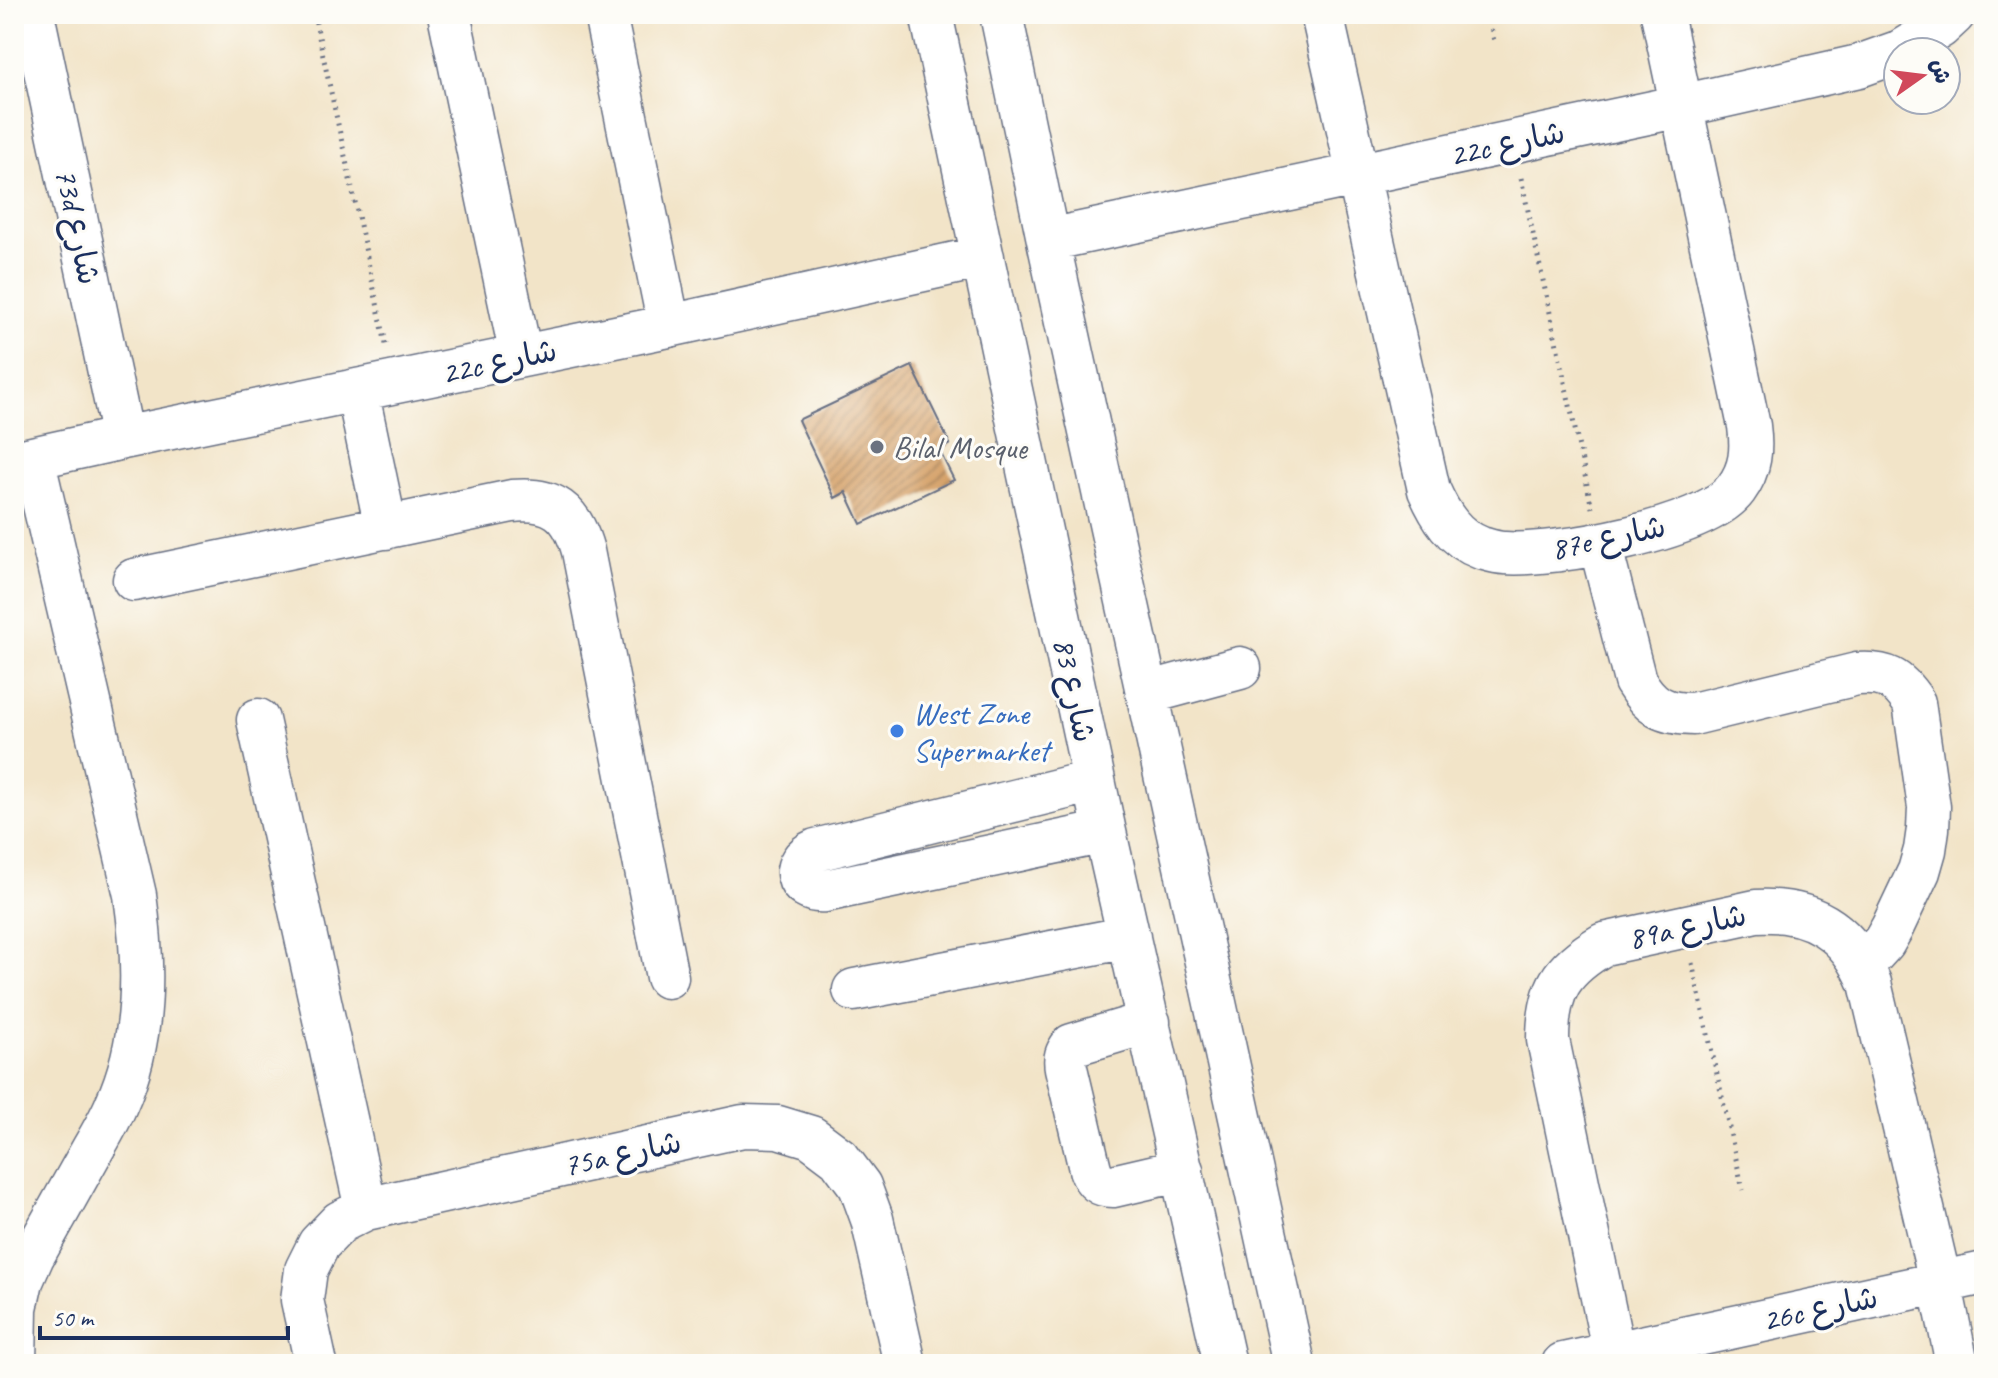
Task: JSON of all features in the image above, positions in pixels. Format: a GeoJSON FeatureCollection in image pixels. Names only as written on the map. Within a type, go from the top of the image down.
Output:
{"type":"FeatureCollection","features":[{"type":"Feature","properties":{"kind":"street","name":"73d شارع"},"geometry":{"type":"LineString","coordinates":[[33,14],[123,438]]}},
{"type":"Feature","properties":{"kind":"street"},"geometry":{"type":"LineString","coordinates":[[449,14],[521,356]]}},
{"type":"Feature","properties":{"kind":"street"},"geometry":{"type":"LineString","coordinates":[[605,14],[669,326]]}},
{"type":"Feature","properties":{"kind":"street","name":"شارع 83"},"geometry":{"type":"LineString","coordinates":[[931,14],[1105,832],[1225,1364]]}},
{"type":"Feature","properties":{"kind":"street"},"geometry":{"type":"LineString","coordinates":[[1001,14],[1294,1364]]}},
{"type":"Feature","properties":{"kind":"street","name":"87e شارع"},"geometry":{"type":"LineString","coordinates":[[1322,14],[1429,490],[1439,514],[1456,533],[1478,547],[1502,554],[1564,550],[1633,537],[1664,527],[1717,506],[1735,491],[1747,471],[1752,449],[1749,426],[1662,14]]}},
{"type":"Feature","properties":{"kind":"street","name":"22c شارع"},"geometry":{"type":"LineString","coordinates":[[1048,240],[1859,66],[1901,51],[1940,27],[1954,14]]}},
{"type":"Feature","properties":{"kind":"street","name":"22c شارع"},"geometry":{"type":"LineString","coordinates":[[23,460],[669,326],[983,257]]}},
{"type":"Feature","properties":{"kind":"street"},"geometry":{"type":"LineString","coordinates":[[376,386],[386,528]]}},
{"type":"Feature","properties":{"kind":"street"},"geometry":{"type":"LineString","coordinates":[[15,1364],[16,1308],[22,1281],[116,1105],[136,1042],[143,977],[135,895],[23,460]]}},
{"type":"Feature","properties":{"kind":"street"},"geometry":{"type":"LineString","coordinates":[[134,580],[512,501],[531,499],[550,504],[566,516],[577,531],[583,551],[667,977]]}},
{"type":"Feature","properties":{"kind":"street"},"geometry":{"type":"LineString","coordinates":[[1600,544],[1635,681],[1644,697],[1658,708],[1675,714],[1693,714],[1857,674],[1874,673],[1891,678],[1905,688],[1914,703],[1929,807],[1925,850],[1919,871],[1892,928],[1863,965]]}},
{"type":"Feature","properties":{"kind":"street"},"geometry":{"type":"LineString","coordinates":[[1147,693],[1240,668]]}},
{"type":"Feature","properties":{"kind":"street"},"geometry":{"type":"LineString","coordinates":[[258,720],[366,1209]]}},
{"type":"Feature","properties":{"kind":"street"},"geometry":{"type":"LineString","coordinates":[[1094,781],[816,850],[800,861],[798,871],[806,888],[815,892],[825,891],[1105,832]]}},
{"type":"Feature","properties":{"kind":"street","name":"89a شارع"},"geometry":{"type":"LineString","coordinates":[[1615,1358],[1548,1040],[1548,1016],[1554,993],[1567,972],[1584,956],[1604,944],[1756,911],[1777,910],[1798,913],[1836,932],[1863,965],[1870,983],[1957,1364]]}},
{"type":"Feature","properties":{"kind":"street"},"geometry":{"type":"LineString","coordinates":[[854,990],[1129,937]]}},
{"type":"Feature","properties":{"kind":"street"},"geometry":{"type":"LineString","coordinates":[[1149,1022],[1072,1045],[1067,1051],[1066,1068],[1090,1169],[1098,1183],[1113,1186],[1182,1170]]}},
{"type":"Feature","properties":{"kind":"street","name":"75a شارع"},"geometry":{"type":"LineString","coordinates":[[316,1364],[302,1300],[306,1270],[319,1244],[340,1222],[366,1209],[743,1126],[778,1127],[811,1137],[839,1158],[860,1186],[872,1219],[905,1364]]}},
{"type":"Feature","properties":{"kind":"street","name":"26c شارع"},"geometry":{"type":"LineString","coordinates":[[1563,1364],[1615,1358],[1984,1273]]}},
{"type":"Feature","properties":{"kind":"path"},"geometry":{"type":"LineString","coordinates":[[314,14],[376,386]]}},
{"type":"Feature","properties":{"kind":"path"},"geometry":{"type":"LineString","coordinates":[[1488,14],[1494,41]]}},
{"type":"Feature","properties":{"kind":"path"},"geometry":{"type":"LineString","coordinates":[[1513,142],[1600,544]]}},
{"type":"Feature","properties":{"kind":"path"},"geometry":{"type":"LineString","coordinates":[[1684,926],[1743,1190]]}},
{"type":"Feature","properties":{"kind":"building","name":"Bilal Mosque"},"geometry":{"type":"Polygon","coordinates":[[[912,366],[950,444],[939,450],[954,480],[861,524],[846,492],[835,498],[798,420],[912,366]]]}},
{"type":"Feature","properties":{"kind":"place","name":"Bilal Mosque"},"geometry":{"type":"Point","coordinates":[877,447]}},
{"type":"Feature","properties":{"kind":"place","name":"West Zone Supermarket"},"geometry":{"type":"Point","coordinates":[897,731]}}]}
